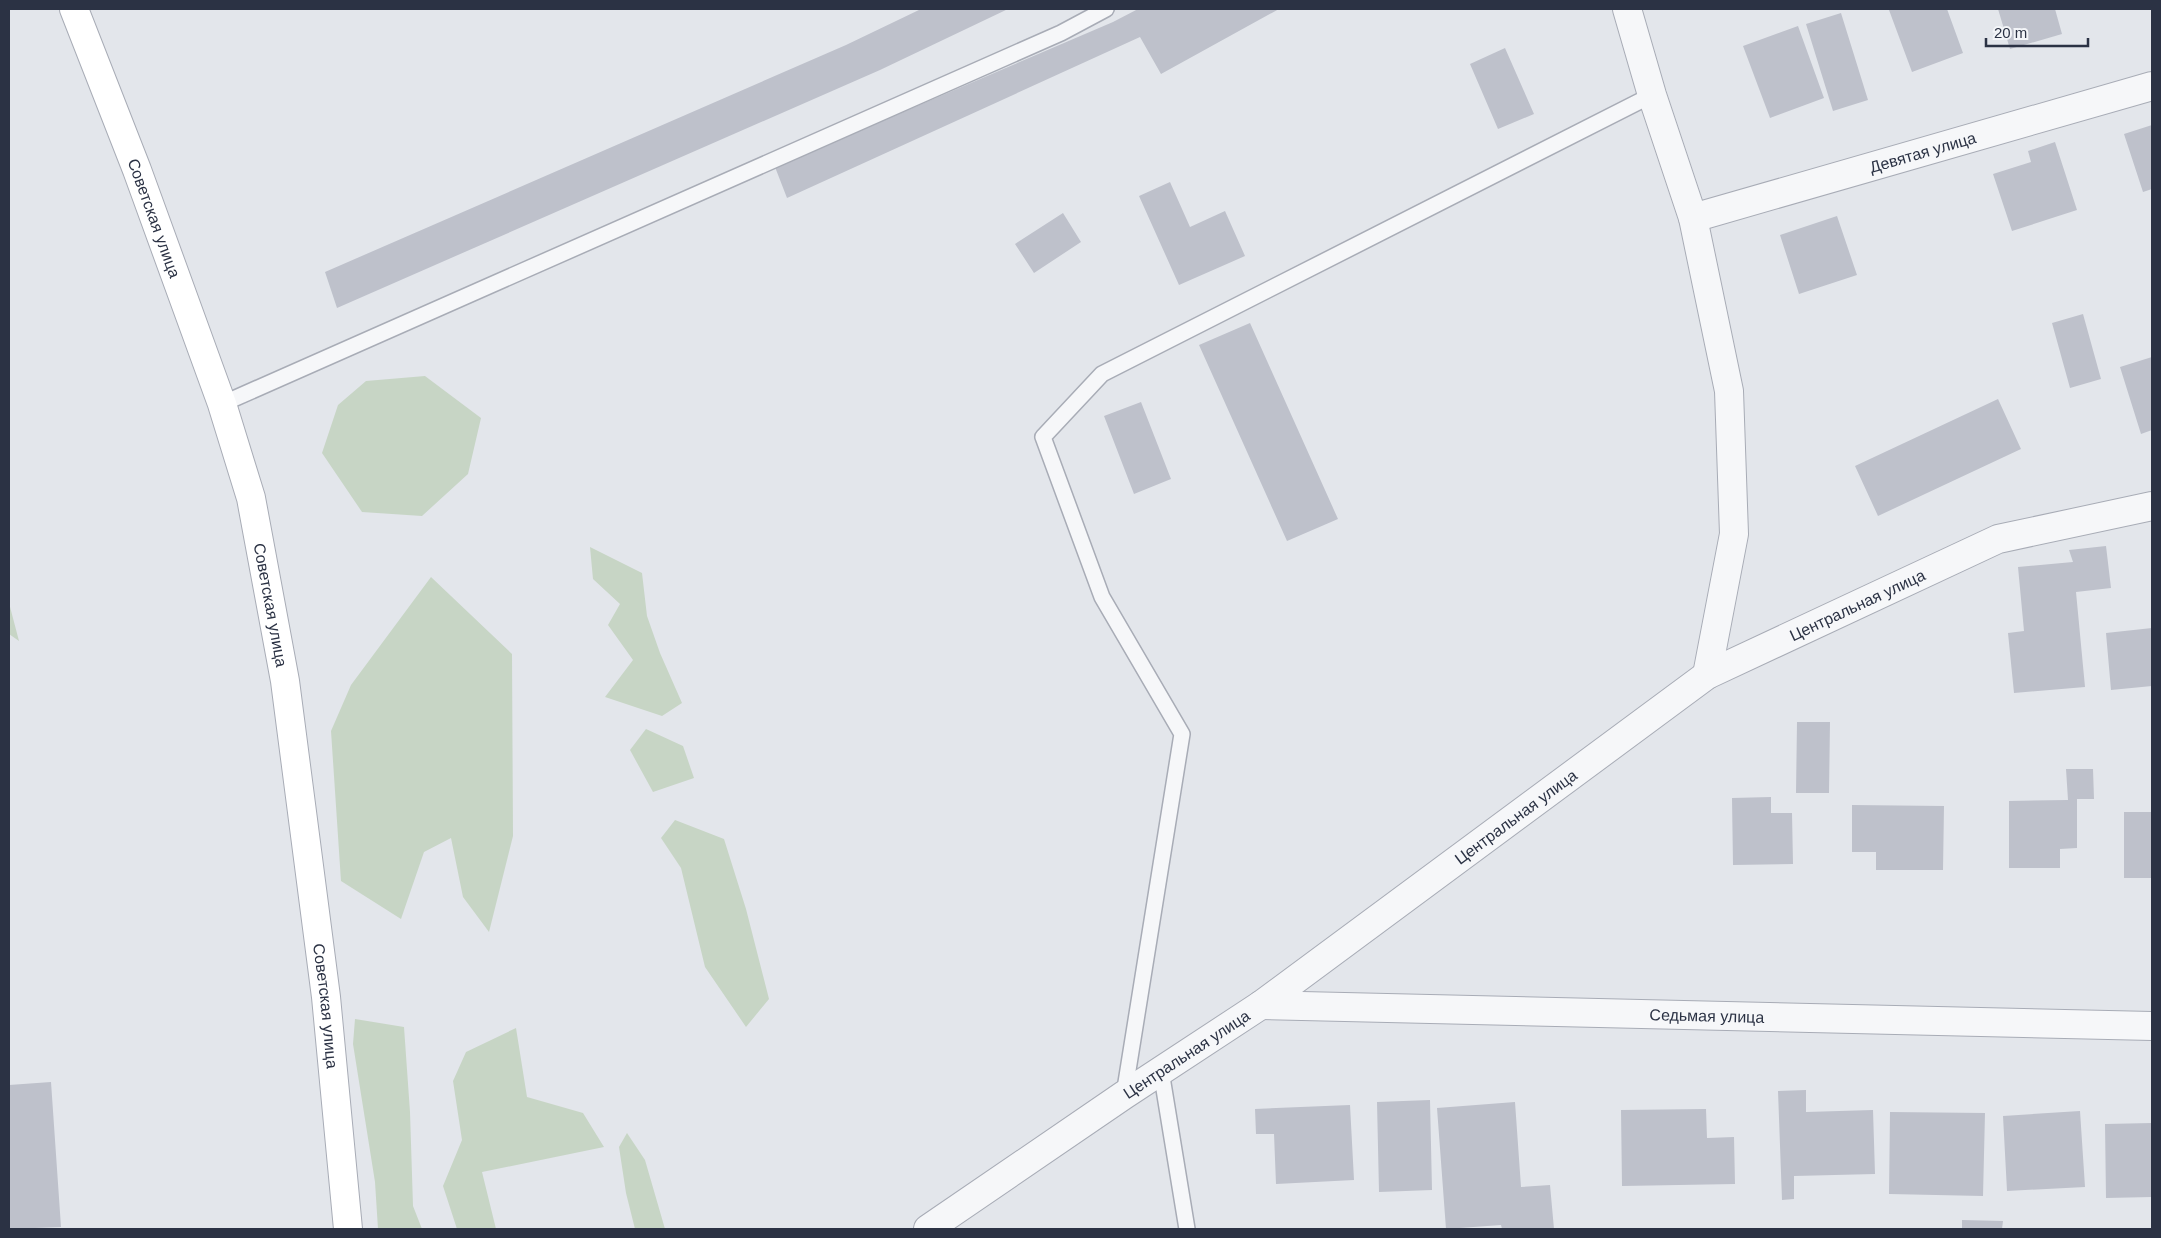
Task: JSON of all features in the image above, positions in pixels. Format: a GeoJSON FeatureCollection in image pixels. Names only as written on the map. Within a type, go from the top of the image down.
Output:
{"type":"FeatureCollection","features":[{"type":"Feature","properties":{"kind":"main road","name":"Советская улица"},"geometry":{"type":"LineString","coordinates":[[74,9],[137,170],[222,404],[252,498],[285,681],[326,997],[348,1229]]}},
{"type":"Feature","properties":{"kind":"street"},"geometry":{"type":"LineString","coordinates":[[1627,9],[1652,95],[1693,218],[1729,391],[1734,534],[1707,675]]}},
{"type":"Feature","properties":{"kind":"street","name":"Девятая улица"},"geometry":{"type":"LineString","coordinates":[[1693,218],[2152,86]]}},
{"type":"Feature","properties":{"kind":"street","name":"Центральная улица"},"geometry":{"type":"LineString","coordinates":[[928,1229],[1124,1095],[1261,1005],[1707,675],[1998,539],[2152,506]]}},
{"type":"Feature","properties":{"kind":"street","name":"Седьмая улица"},"geometry":{"type":"LineString","coordinates":[[1261,1005],[2152,1026]]}},
{"type":"Feature","properties":{"kind":"lane"},"geometry":{"type":"LineString","coordinates":[[222,404],[1052,37],[1106,9]]}},
{"type":"Feature","properties":{"kind":"lane"},"geometry":{"type":"LineString","coordinates":[[1124,1095],[1182,734],[1102,597],[1043,437],[1102,374],[1652,95]]}},
{"type":"Feature","properties":{"kind":"lane"},"geometry":{"type":"LineString","coordinates":[[1161,1071],[1188,1229]]}},
{"type":"Feature","properties":{"kind":"green space"},"geometry":{"type":"Polygon","coordinates":[[[425,376],[481,418],[468,474],[422,516],[362,512],[322,453],[338,405],[366,381],[425,376]]]}},
{"type":"Feature","properties":{"kind":"green space"},"geometry":{"type":"Polygon","coordinates":[[[590,547],[642,573],[647,616],[660,653],[682,703],[662,716],[605,697],[633,660],[608,625],[620,604],[593,579],[590,547]]]}},
{"type":"Feature","properties":{"kind":"green space"},"geometry":{"type":"Polygon","coordinates":[[[431,577],[512,654],[513,836],[489,932],[463,897],[451,838],[424,852],[401,919],[341,881],[331,731],[351,685],[431,577]]]}},
{"type":"Feature","properties":{"kind":"green space"},"geometry":{"type":"Polygon","coordinates":[[[9,603],[19,641],[9,634],[9,603]]]}},
{"type":"Feature","properties":{"kind":"green space"},"geometry":{"type":"Polygon","coordinates":[[[646,729],[683,746],[694,778],[653,792],[630,750],[646,729]]]}},
{"type":"Feature","properties":{"kind":"green space"},"geometry":{"type":"Polygon","coordinates":[[[675,820],[724,839],[746,909],[769,999],[746,1027],[705,967],[681,868],[661,838],[675,820]]]}},
{"type":"Feature","properties":{"kind":"green space"},"geometry":{"type":"Polygon","coordinates":[[[355,1019],[404,1027],[410,1112],[413,1206],[422,1229],[378,1229],[375,1182],[353,1044],[355,1019]]]}},
{"type":"Feature","properties":{"kind":"green space"},"geometry":{"type":"Polygon","coordinates":[[[516,1028],[527,1097],[583,1113],[604,1147],[482,1172],[496,1229],[457,1229],[443,1186],[462,1140],[453,1081],[466,1052],[516,1028]]]}},
{"type":"Feature","properties":{"kind":"green space"},"geometry":{"type":"Polygon","coordinates":[[[627,1133],[645,1160],[665,1229],[635,1229],[626,1193],[619,1147],[627,1133]]]}},
{"type":"Feature","properties":{"kind":"building"},"geometry":{"type":"Polygon","coordinates":[[[921,9],[1008,9],[880,70],[337,308],[325,272],[846,45],[921,9]]]}},
{"type":"Feature","properties":{"kind":"building"},"geometry":{"type":"Polygon","coordinates":[[[1138,9],[1279,9],[1161,74],[1140,37],[787,198],[775,167],[1113,22],[1138,9]]]}},
{"type":"Feature","properties":{"kind":"building"},"geometry":{"type":"Polygon","coordinates":[[[1947,9],[1963,53],[1912,72],[1889,10],[1947,9]]]}},
{"type":"Feature","properties":{"kind":"building"},"geometry":{"type":"Polygon","coordinates":[[[1998,9],[2055,9],[2062,34],[2010,49],[1998,9]]]}},
{"type":"Feature","properties":{"kind":"building"},"geometry":{"type":"Polygon","coordinates":[[[1841,13],[1868,100],[1833,111],[1806,24],[1841,13]]]}},
{"type":"Feature","properties":{"kind":"building"},"geometry":{"type":"Polygon","coordinates":[[[1798,26],[1824,98],[1770,118],[1743,46],[1798,26]]]}},
{"type":"Feature","properties":{"kind":"building"},"geometry":{"type":"Polygon","coordinates":[[[1505,48],[1534,114],[1498,129],[1470,64],[1505,48]]]}},
{"type":"Feature","properties":{"kind":"building"},"geometry":{"type":"Polygon","coordinates":[[[2152,125],[2152,189],[2143,192],[2124,134],[2152,125]]]}},
{"type":"Feature","properties":{"kind":"building"},"geometry":{"type":"Polygon","coordinates":[[[2055,142],[2077,210],[2012,231],[1993,174],[2031,162],[2028,151],[2055,142]]]}},
{"type":"Feature","properties":{"kind":"building"},"geometry":{"type":"Polygon","coordinates":[[[1170,182],[1190,227],[1225,211],[1245,256],[1179,285],[1139,196],[1170,182]]]}},
{"type":"Feature","properties":{"kind":"building"},"geometry":{"type":"Polygon","coordinates":[[[1063,213],[1081,242],[1034,273],[1015,244],[1063,213]]]}},
{"type":"Feature","properties":{"kind":"building"},"geometry":{"type":"Polygon","coordinates":[[[1837,216],[1857,275],[1799,294],[1780,235],[1837,216]]]}},
{"type":"Feature","properties":{"kind":"building"},"geometry":{"type":"Polygon","coordinates":[[[2083,314],[2101,379],[2070,388],[2052,323],[2083,314]]]}},
{"type":"Feature","properties":{"kind":"building"},"geometry":{"type":"Polygon","coordinates":[[[1250,323],[1338,519],[1287,541],[1199,345],[1250,323]]]}},
{"type":"Feature","properties":{"kind":"building"},"geometry":{"type":"Polygon","coordinates":[[[2152,357],[2152,430],[2141,434],[2120,367],[2152,357]]]}},
{"type":"Feature","properties":{"kind":"building"},"geometry":{"type":"Polygon","coordinates":[[[1998,399],[2021,449],[1878,516],[1855,466],[1998,399]]]}},
{"type":"Feature","properties":{"kind":"building"},"geometry":{"type":"Polygon","coordinates":[[[1141,402],[1171,479],[1134,494],[1104,416],[1141,402]]]}},
{"type":"Feature","properties":{"kind":"building"},"geometry":{"type":"Polygon","coordinates":[[[2106,546],[2111,588],[2076,592],[2085,687],[2014,693],[2008,633],[2024,631],[2018,567],[2073,562],[2069,550],[2106,546]]]}},
{"type":"Feature","properties":{"kind":"building"},"geometry":{"type":"Polygon","coordinates":[[[2152,628],[2152,686],[2111,690],[2106,633],[2152,628]]]}},
{"type":"Feature","properties":{"kind":"building"},"geometry":{"type":"Polygon","coordinates":[[[1797,722],[1830,722],[1829,793],[1796,793],[1797,722]]]}},
{"type":"Feature","properties":{"kind":"building"},"geometry":{"type":"Polygon","coordinates":[[[2066,769],[2093,769],[2094,799],[2077,799],[2077,848],[2060,849],[2060,868],[2009,868],[2009,801],[2068,800],[2066,769]]]}},
{"type":"Feature","properties":{"kind":"building"},"geometry":{"type":"Polygon","coordinates":[[[1771,797],[1771,813],[1792,813],[1793,864],[1733,865],[1732,798],[1771,797]]]}},
{"type":"Feature","properties":{"kind":"building"},"geometry":{"type":"Polygon","coordinates":[[[1852,805],[1944,806],[1943,870],[1876,870],[1876,852],[1852,852],[1852,805]]]}},
{"type":"Feature","properties":{"kind":"building"},"geometry":{"type":"Polygon","coordinates":[[[2124,812],[2152,812],[2152,878],[2124,878],[2124,812]]]}},
{"type":"Feature","properties":{"kind":"building"},"geometry":{"type":"Polygon","coordinates":[[[51,1082],[61,1227],[9,1229],[9,1085],[51,1082]]]}},
{"type":"Feature","properties":{"kind":"building"},"geometry":{"type":"Polygon","coordinates":[[[1806,1090],[1806,1112],[1873,1110],[1875,1174],[1794,1176],[1794,1199],[1782,1200],[1778,1091],[1806,1090]]]}},
{"type":"Feature","properties":{"kind":"building"},"geometry":{"type":"Polygon","coordinates":[[[1430,1100],[1432,1190],[1379,1192],[1377,1102],[1430,1100]]]}},
{"type":"Feature","properties":{"kind":"building"},"geometry":{"type":"Polygon","coordinates":[[[1515,1102],[1521,1187],[1550,1185],[1554,1229],[1502,1229],[1501,1225],[1446,1229],[1437,1108],[1515,1102]]]}},
{"type":"Feature","properties":{"kind":"building"},"geometry":{"type":"Polygon","coordinates":[[[1350,1105],[1354,1180],[1276,1184],[1274,1134],[1256,1134],[1255,1109],[1350,1105]]]}},
{"type":"Feature","properties":{"kind":"building"},"geometry":{"type":"Polygon","coordinates":[[[1706,1109],[1707,1138],[1734,1137],[1735,1184],[1622,1186],[1621,1110],[1706,1109]]]}},
{"type":"Feature","properties":{"kind":"building"},"geometry":{"type":"Polygon","coordinates":[[[2080,1111],[2085,1187],[2007,1191],[2003,1116],[2080,1111]]]}},
{"type":"Feature","properties":{"kind":"building"},"geometry":{"type":"Polygon","coordinates":[[[1890,1112],[1985,1113],[1983,1196],[1889,1194],[1890,1112]]]}},
{"type":"Feature","properties":{"kind":"building"},"geometry":{"type":"Polygon","coordinates":[[[2152,1123],[2152,1197],[2106,1198],[2105,1124],[2152,1123]]]}},
{"type":"Feature","properties":{"kind":"building"},"geometry":{"type":"Polygon","coordinates":[[[1962,1220],[2003,1221],[2002,1229],[1962,1229],[1962,1220]]]}}]}
